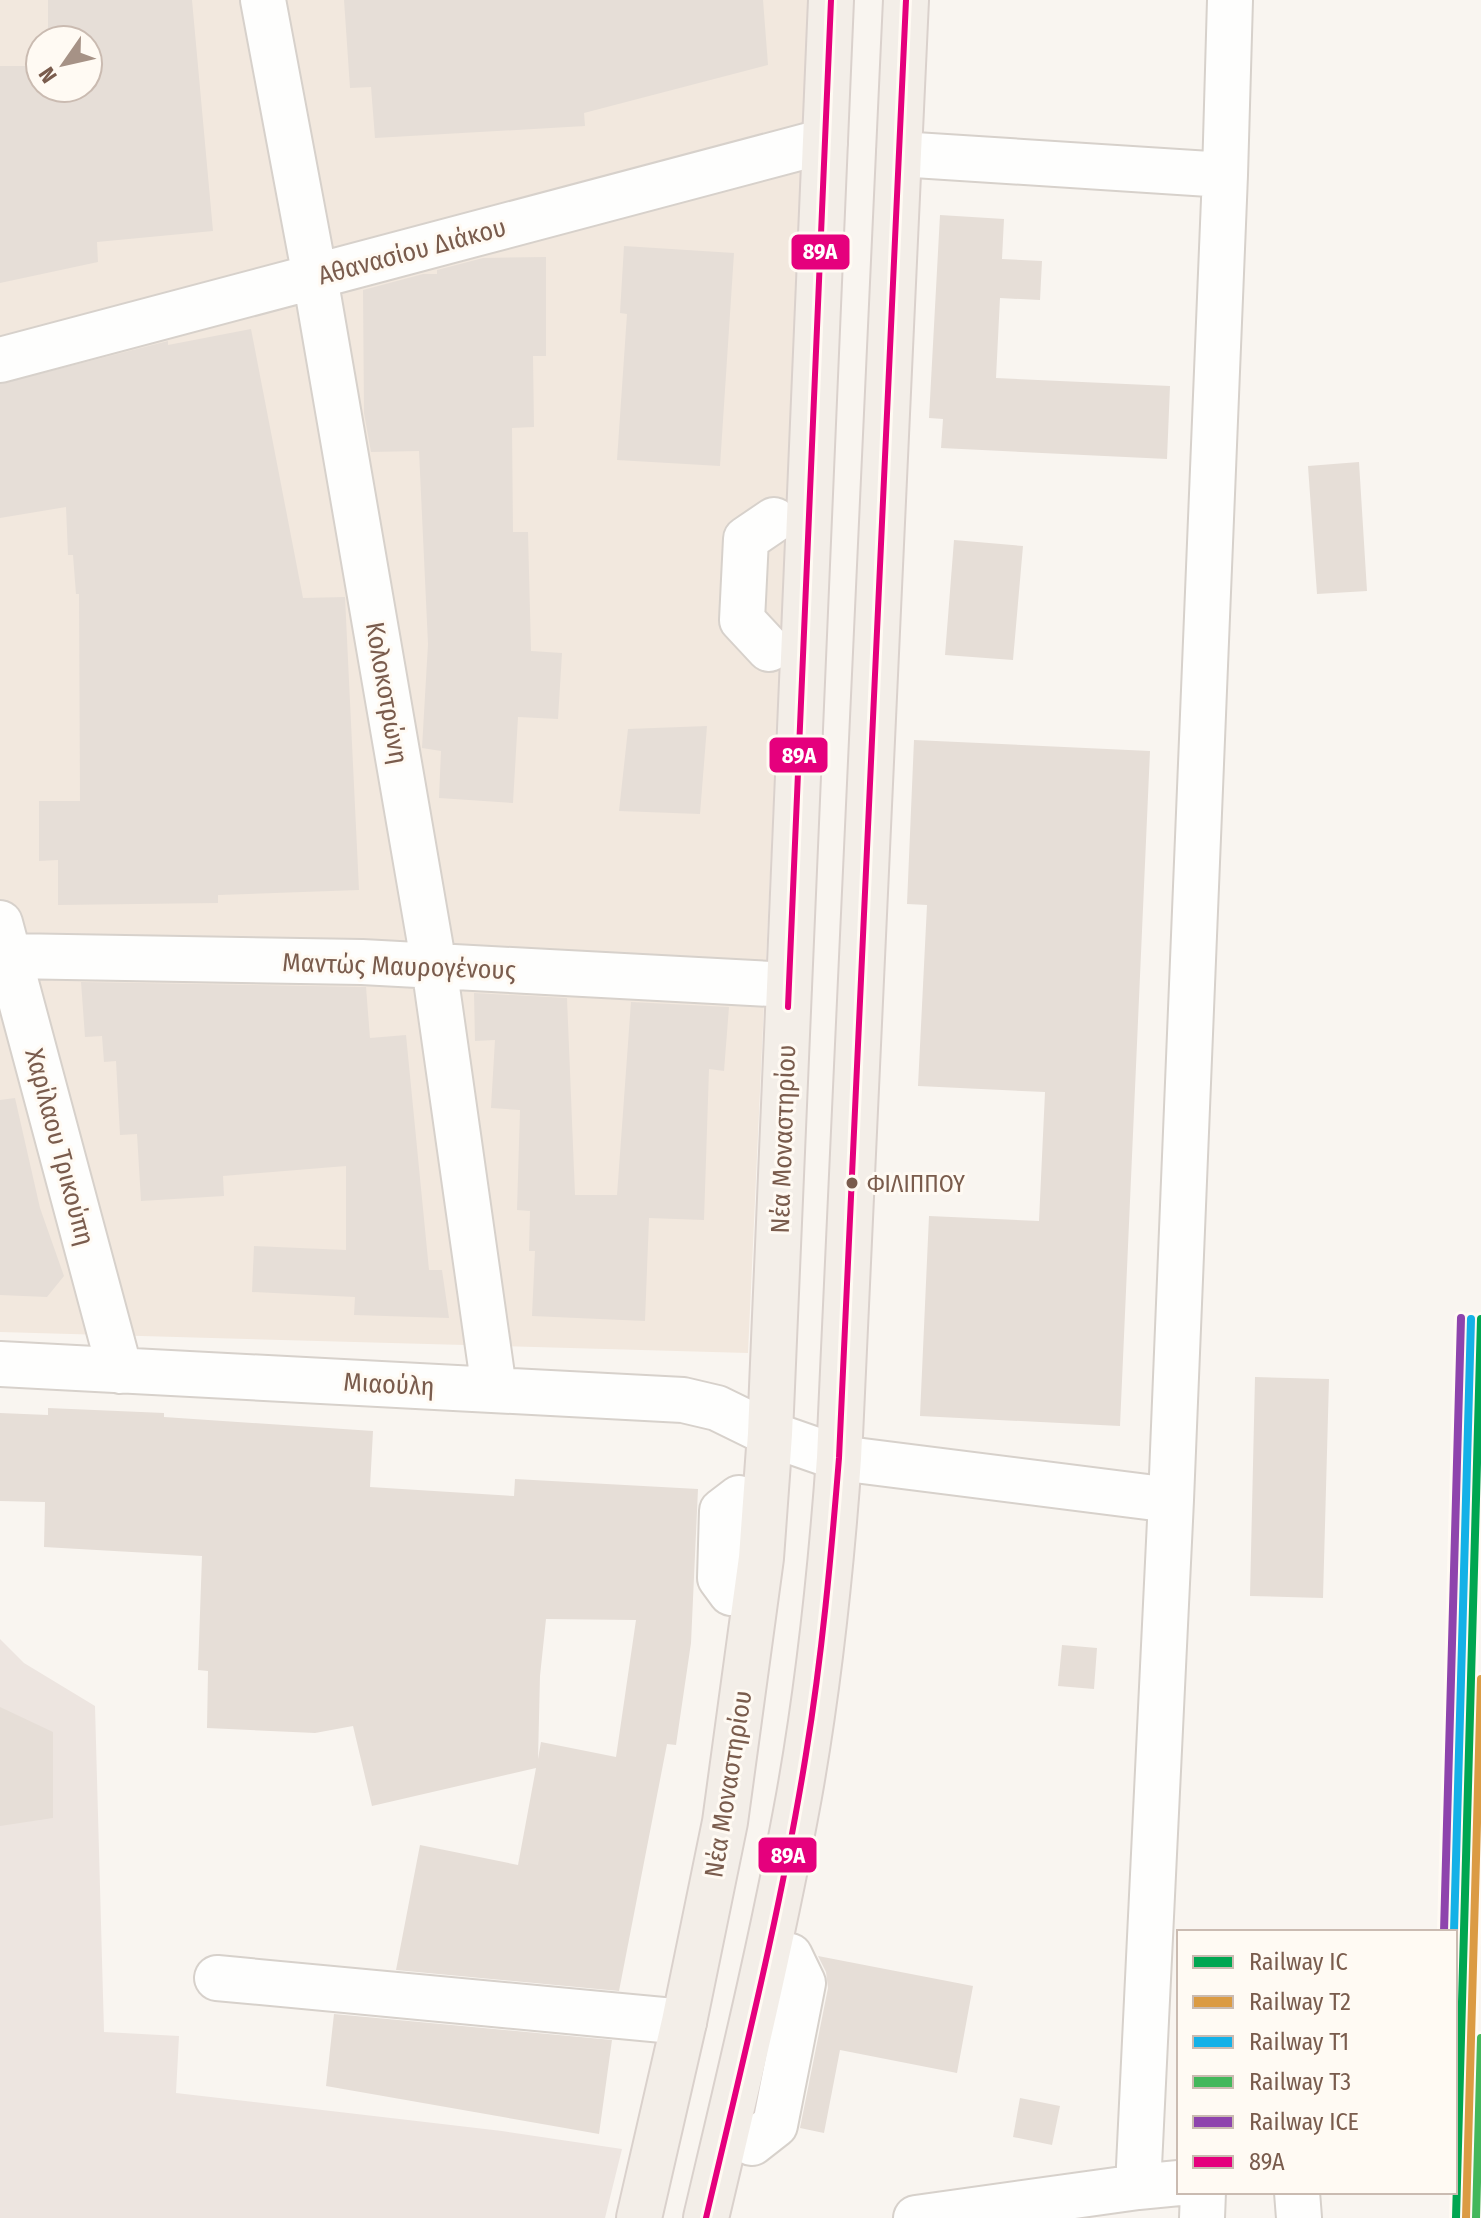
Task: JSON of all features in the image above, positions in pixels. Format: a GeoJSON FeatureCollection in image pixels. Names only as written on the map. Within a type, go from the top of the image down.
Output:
{"type":"FeatureCollection","features":[{"type":"Feature","properties":{"kind":"main road","name":"Νέα Μοναστηρίου"},"geometry":{"type":"LineString","coordinates":[[639,2218],[725,1822],[761,1558],[770,1434],[831,0]]}},
{"type":"Feature","properties":{"kind":"main road"},"geometry":{"type":"LineString","coordinates":[[706,2218],[751,2029],[799,1794],[828,1584],[839,1458],[906,0]]}},
{"type":"Feature","properties":{"kind":"street","name":"Κολοκοτρώνη"},"geometry":{"type":"LineString","coordinates":[[263,0],[315,277],[434,966],[494,1389]]}},
{"type":"Feature","properties":{"kind":"street"},"geometry":{"type":"LineString","coordinates":[[916,2218],[1158,2185],[1171,1500],[1230,0]]}},
{"type":"Feature","properties":{"kind":"street","name":"Αθανασίου Διάκου"},"geometry":{"type":"LineString","coordinates":[[0,360],[825,141]]}},
{"type":"Feature","properties":{"kind":"street"},"geometry":{"type":"LineString","coordinates":[[899,154],[1225,175]]}},
{"type":"Feature","properties":{"kind":"street"},"geometry":{"type":"LineString","coordinates":[[769,649],[742,620],[746,539],[774,520]]}},
{"type":"Feature","properties":{"kind":"street","name":"Μαντώς Μαυρογένους"},"geometry":{"type":"LineString","coordinates":[[4,939],[789,985]]}},
{"type":"Feature","properties":{"kind":"street","name":"Χαρίλαου Τρικούπη"},"geometry":{"type":"LineString","coordinates":[[4,939],[120,1371]]}},
{"type":"Feature","properties":{"kind":"street","name":"Μιαούλη"},"geometry":{"type":"LineString","coordinates":[[0,1364],[683,1400],[717,1408],[770,1434],[839,1458],[1171,1500]]}},
{"type":"Feature","properties":{"kind":"street"},"geometry":{"type":"LineString","coordinates":[[731,1593],[720,1578],[722,1511],[739,1498]]}},
{"type":"Feature","properties":{"kind":"street"},"geometry":{"type":"LineString","coordinates":[[752,2143],[775,2125],[803,1983],[790,1956]]}},
{"type":"Feature","properties":{"kind":"street"},"geometry":{"type":"LineString","coordinates":[[217,1978],[684,2022]]}},
{"type":"Feature","properties":{"kind":"street"},"geometry":{"type":"LineString","coordinates":[[1457,2171],[1481,2170]]}},
{"type":"Feature","properties":{"kind":"street"},"geometry":{"type":"LineString","coordinates":[[1202,2218],[1203,2194]]}},
{"type":"Feature","properties":{"kind":"street"},"geometry":{"type":"LineString","coordinates":[[1297,2194],[1299,2218]]}},
{"type":"Feature","properties":{"kind":"shaded area"},"geometry":{"type":"Polygon","coordinates":[[[0,0],[808,0],[748,1353],[0,1332],[0,0]]]}},
{"type":"Feature","properties":{"kind":"shaded area"},"geometry":{"type":"Polygon","coordinates":[[[0,1639],[24,1663],[95,1706],[104,2032],[179,2036],[176,2093],[502,2131],[622,2149],[605,2218],[0,2218],[0,1639]]]}},
{"type":"Feature","properties":{"kind":"building"},"geometry":{"type":"Polygon","coordinates":[[[48,0],[192,0],[213,231],[97,242],[98,262],[0,283],[0,66],[24,66],[24,104],[104,104],[104,24],[48,24],[48,0]]]}},
{"type":"Feature","properties":{"kind":"building"},"geometry":{"type":"Polygon","coordinates":[[[344,0],[763,0],[768,65],[584,113],[585,126],[375,138],[371,87],[350,88],[344,0]]]}},
{"type":"Feature","properties":{"kind":"building"},"geometry":{"type":"Polygon","coordinates":[[[940,215],[1004,219],[1002,259],[1042,261],[1040,300],[1000,298],[996,378],[1170,386],[1167,459],[941,448],[943,419],[929,418],[940,215]]]}},
{"type":"Feature","properties":{"kind":"building"},"geometry":{"type":"Polygon","coordinates":[[[624,246],[734,253],[720,466],[617,460],[627,314],[620,313],[624,246]]]}},
{"type":"Feature","properties":{"kind":"building"},"geometry":{"type":"Polygon","coordinates":[[[546,257],[546,356],[533,356],[534,427],[512,428],[513,532],[528,532],[531,651],[562,653],[558,719],[518,717],[513,803],[439,798],[441,751],[422,748],[428,644],[419,451],[371,452],[364,413],[363,290],[423,274],[437,274],[437,270],[483,258],[546,257]]]}},
{"type":"Feature","properties":{"kind":"building"},"geometry":{"type":"Polygon","coordinates":[[[251,329],[303,598],[345,597],[359,890],[218,895],[218,903],[58,905],[58,860],[39,861],[39,801],[80,801],[79,594],[76,594],[73,555],[68,555],[66,507],[0,518],[0,384],[168,341],[168,345],[251,329]]]}},
{"type":"Feature","properties":{"kind":"building"},"geometry":{"type":"Polygon","coordinates":[[[1359,462],[1367,591],[1317,594],[1308,466],[1359,462]]]}},
{"type":"Feature","properties":{"kind":"building"},"geometry":{"type":"Polygon","coordinates":[[[954,540],[1023,546],[1013,660],[945,655],[954,540]]]}},
{"type":"Feature","properties":{"kind":"building"},"geometry":{"type":"Polygon","coordinates":[[[707,726],[700,814],[619,811],[628,729],[707,726]]]}},
{"type":"Feature","properties":{"kind":"building"},"geometry":{"type":"Polygon","coordinates":[[[914,740],[1150,751],[1120,1426],[920,1416],[929,1216],[1039,1221],[1045,1092],[918,1086],[927,905],[907,904],[914,740]]]}},
{"type":"Feature","properties":{"kind":"building"},"geometry":{"type":"Polygon","coordinates":[[[81,982],[366,987],[370,1038],[406,1035],[429,1270],[442,1270],[449,1318],[354,1315],[355,1297],[252,1292],[254,1246],[346,1250],[346,1166],[223,1176],[224,1196],[141,1201],[137,1134],[120,1135],[116,1061],[104,1062],[102,1036],[85,1037],[81,982]]]}},
{"type":"Feature","properties":{"kind":"building"},"geometry":{"type":"Polygon","coordinates":[[[474,993],[567,998],[575,1195],[617,1195],[631,1002],[729,1007],[724,1071],[709,1069],[704,1220],[649,1218],[645,1321],[532,1316],[535,1251],[529,1251],[530,1211],[517,1210],[520,1110],[491,1108],[495,1040],[475,1041],[474,993]]]}},
{"type":"Feature","properties":{"kind":"building"},"geometry":{"type":"Polygon","coordinates":[[[15,1098],[40,1208],[64,1276],[47,1297],[0,1295],[0,1100],[15,1098]]]}},
{"type":"Feature","properties":{"kind":"building"},"geometry":{"type":"Polygon","coordinates":[[[1255,1377],[1329,1379],[1323,1598],[1250,1596],[1255,1377]]]}},
{"type":"Feature","properties":{"kind":"building"},"geometry":{"type":"Polygon","coordinates":[[[48,1408],[164,1413],[164,1417],[373,1431],[370,1487],[514,1496],[515,1479],[698,1489],[691,1643],[676,1745],[667,1744],[619,1991],[396,1970],[420,1845],[518,1865],[536,1768],[372,1806],[353,1726],[315,1733],[207,1728],[208,1671],[198,1670],[202,1556],[44,1547],[45,1502],[0,1501],[0,1413],[48,1415],[48,1408]],[[546,1619],[540,1676],[538,1759],[541,1742],[616,1757],[636,1620],[546,1619]]]}},
{"type":"Feature","properties":{"kind":"building"},"geometry":{"type":"Polygon","coordinates":[[[1062,1645],[1097,1648],[1094,1689],[1058,1686],[1062,1645]]]}},
{"type":"Feature","properties":{"kind":"building"},"geometry":{"type":"Polygon","coordinates":[[[0,1707],[53,1732],[53,1818],[0,1826],[0,1707]]]}},
{"type":"Feature","properties":{"kind":"building"},"geometry":{"type":"Polygon","coordinates":[[[818,1956],[973,1986],[957,2073],[840,2050],[824,2133],[800,2128],[828,1988],[826,1972],[818,1956]]]}},
{"type":"Feature","properties":{"kind":"building"},"geometry":{"type":"Polygon","coordinates":[[[334,2014],[612,2040],[599,2134],[326,2086],[334,2014]]]}},
{"type":"Feature","properties":{"kind":"building"},"geometry":{"type":"Polygon","coordinates":[[[1020,2098],[1060,2106],[1052,2145],[1013,2137],[1020,2098]]]}},
{"type":"Feature","properties":{"kind":"rail line","name":"ICE"},"geometry":{"type":"LineString","coordinates":[[1444,1930],[1461,1318]]}},
{"type":"Feature","properties":{"kind":"rail line","name":"T1"},"geometry":{"type":"LineString","coordinates":[[1454,1930],[1471,1319]]}},
{"type":"Feature","properties":{"kind":"rail line","name":"IC"},"geometry":{"type":"LineString","coordinates":[[1457,2182],[1481,1319]]}},
{"type":"Feature","properties":{"kind":"rail line","name":"T2"},"geometry":{"type":"LineString","coordinates":[[1466,2218],[1481,1679]]}},
{"type":"Feature","properties":{"kind":"rail line","name":"T3"},"geometry":{"type":"LineString","coordinates":[[1476,2218],[1481,2038]]}},
{"type":"Feature","properties":{"kind":"rail line","name":"IC"},"geometry":{"type":"LineString","coordinates":[[1456,2218],[1457,2194]]}},
{"type":"Feature","properties":{"kind":"transit line","name":"89Α"},"geometry":{"type":"LineString","coordinates":[[788,1007],[831,0]]}},
{"type":"Feature","properties":{"kind":"transit line","name":"89Α"},"geometry":{"type":"LineString","coordinates":[[706,2218],[760,1987],[796,1812],[817,1680],[833,1532],[839,1458],[906,0]]}},
{"type":"Feature","properties":{"kind":"place","name":"ΦΙΛΙΠΠΟΥ"},"geometry":{"type":"Point","coordinates":[852,1183]}}]}
